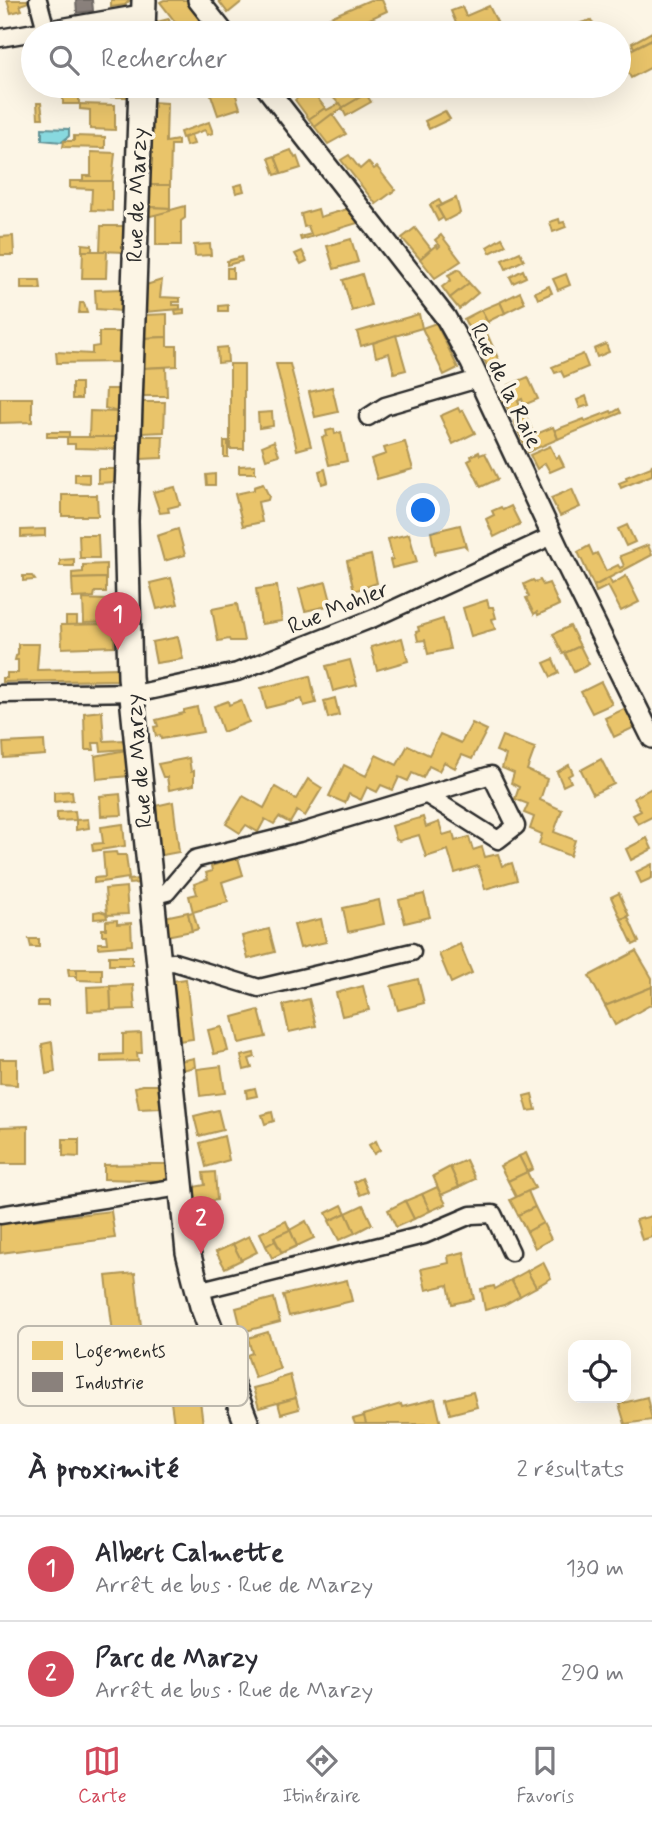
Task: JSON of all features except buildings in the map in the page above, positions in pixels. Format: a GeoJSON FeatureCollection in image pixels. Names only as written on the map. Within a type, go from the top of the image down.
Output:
{"type":"FeatureCollection","features":[{"type":"Feature","properties":{"kind":"main road","name":"Rue de Marzy"},"geometry":{"type":"LineString","coordinates":[[141,98],[126,521],[131,692],[188,1252],[211,1326]]}},
{"type":"Feature","properties":{"kind":"main road","name":"Rue de Marzy"},"geometry":{"type":"LineString","coordinates":[[240,1406],[247,1424]]}},
{"type":"Feature","properties":{"kind":"street"},"geometry":{"type":"LineString","coordinates":[[38,0],[44,21]]}},
{"type":"Feature","properties":{"kind":"street"},"geometry":{"type":"LineString","coordinates":[[198,0],[215,21]]}},
{"type":"Feature","properties":{"kind":"street"},"geometry":{"type":"LineString","coordinates":[[105,21],[144,15]]}},
{"type":"Feature","properties":{"kind":"street"},"geometry":{"type":"LineString","coordinates":[[0,38],[21,34]]}},
{"type":"Feature","properties":{"kind":"street","name":"Rue de la Raie"},"geometry":{"type":"LineString","coordinates":[[274,98],[446,317],[652,738]]}},
{"type":"Feature","properties":{"kind":"street"},"geometry":{"type":"LineString","coordinates":[[369,417],[385,406],[478,379]]}},
{"type":"Feature","properties":{"kind":"street","name":"Rue Mohler"},"geometry":{"type":"LineString","coordinates":[[0,694],[168,689],[237,672],[374,618],[552,536]]}},
{"type":"Feature","properties":{"kind":"street"},"geometry":{"type":"LineString","coordinates":[[151,896],[167,892],[195,859],[299,833],[491,775],[516,826],[498,840],[426,795]]}},
{"type":"Feature","properties":{"kind":"street"},"geometry":{"type":"LineString","coordinates":[[158,963],[174,962],[259,988],[412,952]]}},
{"type":"Feature","properties":{"kind":"street"},"geometry":{"type":"LineString","coordinates":[[0,1215],[180,1186]]}},
{"type":"Feature","properties":{"kind":"street"},"geometry":{"type":"LineString","coordinates":[[198,1291],[424,1235],[471,1215],[493,1214],[511,1252]]}},
{"type":"Feature","properties":{"kind":"water"},"geometry":{"type":"Polygon","coordinates":[[[42,128],[69,129],[69,136],[62,142],[42,140],[42,128]]]}},
{"type":"Feature","properties":{"kind":"place","name":"Albert Calmette"},"geometry":{"type":"Point","coordinates":[118,650]}},
{"type":"Feature","properties":{"kind":"place","name":"Parc de Marzy"},"geometry":{"type":"Point","coordinates":[201,1254]}}]}
